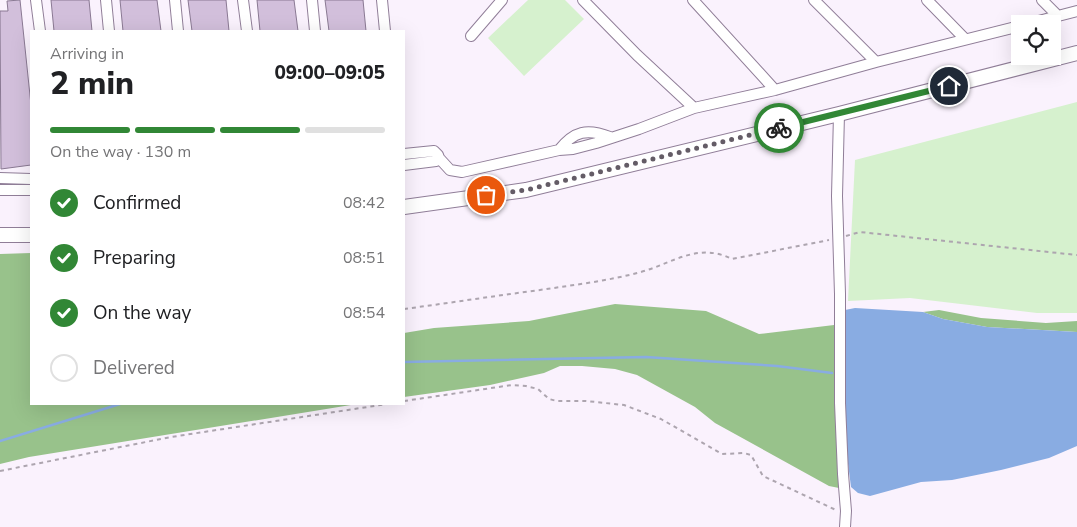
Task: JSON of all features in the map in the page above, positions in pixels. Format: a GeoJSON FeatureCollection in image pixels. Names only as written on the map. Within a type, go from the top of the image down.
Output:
{"type":"FeatureCollection","features":[{"type":"Feature","properties":{"kind":"highway"},"geometry":{"type":"LineString","coordinates":[[405,207],[526,190],[839,114],[1077,53]]}},
{"type":"Feature","properties":{"kind":"highway"},"geometry":{"type":"LineString","coordinates":[[0,235],[30,236]]}},
{"type":"Feature","properties":{"kind":"street"},"geometry":{"type":"LineString","coordinates":[[36,0],[40,30]]}},
{"type":"Feature","properties":{"kind":"street"},"geometry":{"type":"LineString","coordinates":[[106,0],[110,30]]}},
{"type":"Feature","properties":{"kind":"street"},"geometry":{"type":"LineString","coordinates":[[175,0],[178,30]]}},
{"type":"Feature","properties":{"kind":"street"},"geometry":{"type":"LineString","coordinates":[[243,0],[247,30]]}},
{"type":"Feature","properties":{"kind":"street"},"geometry":{"type":"LineString","coordinates":[[312,0],[315,30]]}},
{"type":"Feature","properties":{"kind":"street"},"geometry":{"type":"LineString","coordinates":[[382,0],[385,30]]}},
{"type":"Feature","properties":{"kind":"street"},"geometry":{"type":"LineString","coordinates":[[471,36],[502,0]]}},
{"type":"Feature","properties":{"kind":"street"},"geometry":{"type":"LineString","coordinates":[[583,0],[637,55],[694,108]]}},
{"type":"Feature","properties":{"kind":"street"},"geometry":{"type":"LineString","coordinates":[[693,0],[775,90]]}},
{"type":"Feature","properties":{"kind":"street"},"geometry":{"type":"LineString","coordinates":[[814,0],[876,62]]}},
{"type":"Feature","properties":{"kind":"street"},"geometry":{"type":"LineString","coordinates":[[927,0],[966,39]]}},
{"type":"Feature","properties":{"kind":"street"},"geometry":{"type":"LineString","coordinates":[[1042,0],[1057,15]]}},
{"type":"Feature","properties":{"kind":"street"},"geometry":{"type":"LineString","coordinates":[[1061,15],[1077,11]]}},
{"type":"Feature","properties":{"kind":"street"},"geometry":{"type":"LineString","coordinates":[[405,154],[434,151],[450,170],[462,172],[559,150],[573,149],[639,129],[694,108],[775,90],[1011,28]]}},
{"type":"Feature","properties":{"kind":"street"},"geometry":{"type":"LineString","coordinates":[[839,114],[837,196],[840,403],[846,514],[845,527]]}},
{"type":"Feature","properties":{"kind":"street"},"geometry":{"type":"LineString","coordinates":[[405,165],[436,161],[439,158]]}},
{"type":"Feature","properties":{"kind":"street"},"geometry":{"type":"LineString","coordinates":[[0,178],[30,179]]}},
{"type":"Feature","properties":{"kind":"street"},"geometry":{"type":"LineString","coordinates":[[0,190],[30,190]]}},
{"type":"Feature","properties":{"kind":"path"},"geometry":{"type":"LineString","coordinates":[[405,309],[592,282],[642,272],[686,254],[709,252],[722,254],[732,259],[860,232],[1077,255]]}},
{"type":"Feature","properties":{"kind":"path"},"geometry":{"type":"LineString","coordinates":[[405,401],[512,385],[538,389],[549,399],[557,401],[624,404],[661,419],[722,454],[744,453],[751,455],[763,476],[846,514]]}},
{"type":"Feature","properties":{"kind":"path"},"geometry":{"type":"LineString","coordinates":[[0,471],[171,437],[380,405]]}},
{"type":"Feature","properties":{"kind":"green space"},"geometry":{"type":"Polygon","coordinates":[[[528,0],[565,0],[584,19],[524,76],[488,38],[528,0]]]}},
{"type":"Feature","properties":{"kind":"green space"},"geometry":{"type":"Polygon","coordinates":[[[1077,102],[1077,313],[1037,313],[910,298],[848,301],[855,160],[1077,102]]]}},
{"type":"Feature","properties":{"kind":"green space"},"geometry":{"type":"Polygon","coordinates":[[[30,253],[30,405],[351,405],[29,457],[0,464],[0,254],[30,253]]]}},
{"type":"Feature","properties":{"kind":"green space"},"geometry":{"type":"Polygon","coordinates":[[[615,304],[706,311],[759,334],[834,325],[839,488],[829,486],[715,423],[695,407],[637,375],[615,369],[560,366],[544,373],[490,385],[405,397],[405,333],[434,328],[529,321],[615,304]]]}},
{"type":"Feature","properties":{"kind":"green space"},"geometry":{"type":"Polygon","coordinates":[[[939,310],[981,318],[1046,323],[1077,321],[1077,332],[987,327],[943,319],[923,312],[939,310]]]}},
{"type":"Feature","properties":{"kind":"water"},"geometry":{"type":"Polygon","coordinates":[[[855,308],[923,312],[943,319],[987,327],[1077,332],[1077,446],[1049,458],[1001,470],[952,480],[921,482],[870,496],[858,493],[851,487],[843,424],[840,323],[845,310],[855,308]]]}},
{"type":"Feature","properties":{"kind":"building"},"geometry":{"type":"Polygon","coordinates":[[[20,0],[30,95],[30,165],[1,169],[0,11],[8,11],[7,1],[20,0]]]}},
{"type":"Feature","properties":{"kind":"building"},"geometry":{"type":"Polygon","coordinates":[[[51,0],[89,0],[92,30],[54,30],[51,0]]]}},
{"type":"Feature","properties":{"kind":"building"},"geometry":{"type":"Polygon","coordinates":[[[120,0],[157,0],[161,30],[123,30],[120,0]]]}},
{"type":"Feature","properties":{"kind":"building"},"geometry":{"type":"Polygon","coordinates":[[[188,0],[226,0],[229,30],[192,30],[188,0]]]}},
{"type":"Feature","properties":{"kind":"building"},"geometry":{"type":"Polygon","coordinates":[[[257,0],[294,0],[298,30],[260,30],[257,0]]]}},
{"type":"Feature","properties":{"kind":"building"},"geometry":{"type":"Polygon","coordinates":[[[325,0],[363,0],[366,30],[329,30],[325,0]]]}},
{"type":"Feature","properties":{"kind":"waterway"},"geometry":{"type":"LineString","coordinates":[[405,362],[646,357],[777,366],[832,373]]}},
{"type":"Feature","properties":{"kind":"waterway"},"geometry":{"type":"LineString","coordinates":[[0,441],[117,405]]}},
{"type":"Feature","properties":{"kind":"way so far"},"geometry":{"type":"LineString","coordinates":[[486,195],[526,190],[779,128]]}},
{"type":"Feature","properties":{"kind":"route"},"geometry":{"type":"LineString","coordinates":[[779,128],[949,86]]}}]}
